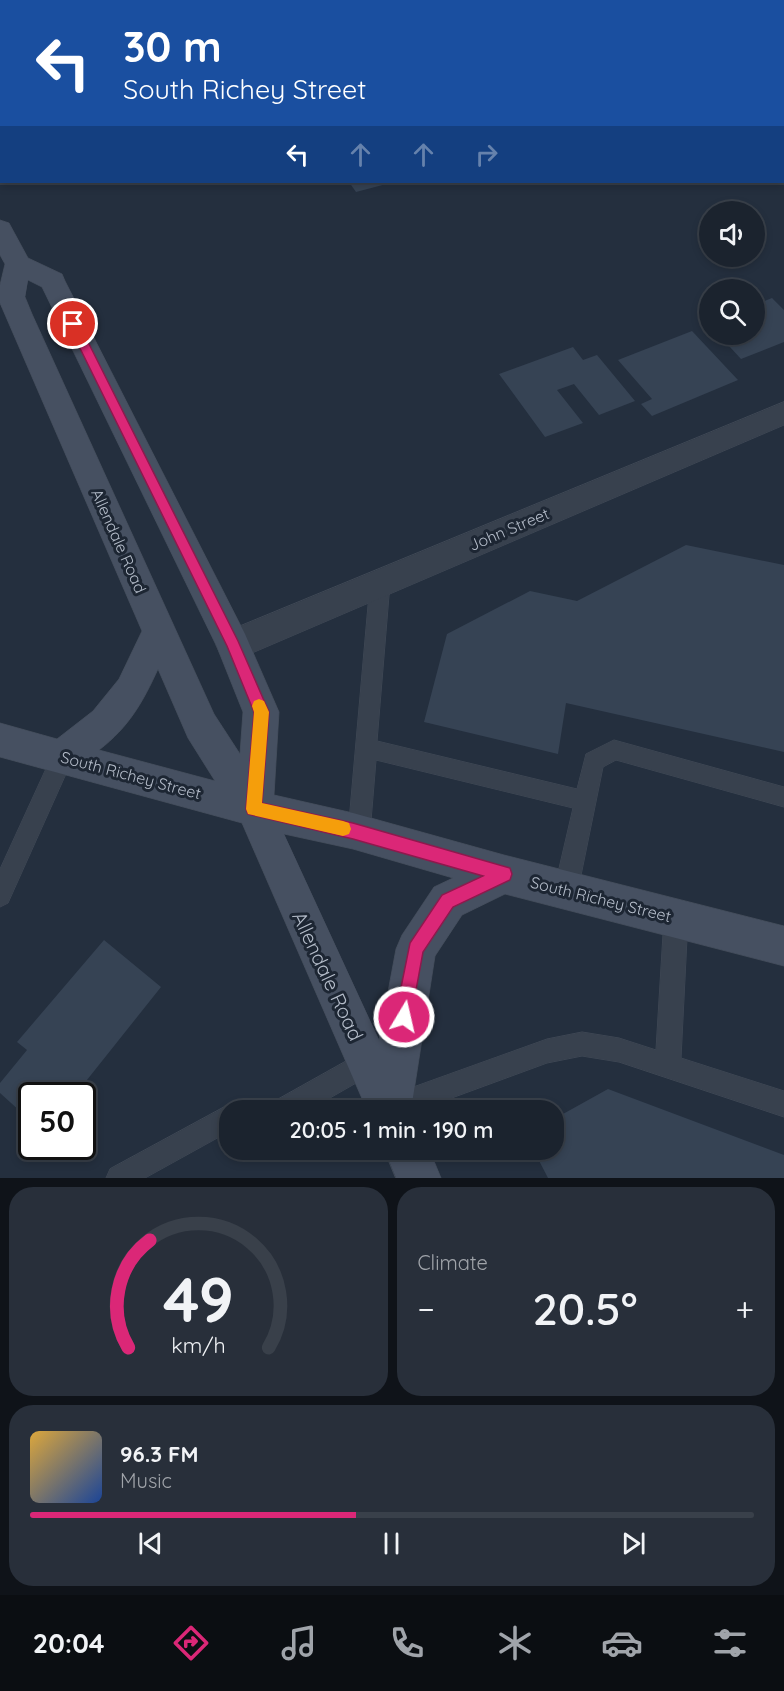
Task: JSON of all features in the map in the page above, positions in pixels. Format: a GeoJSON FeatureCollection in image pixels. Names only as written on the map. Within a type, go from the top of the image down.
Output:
{"type":"FeatureCollection","features":[{"type":"Feature","properties":{"kind":"street","name":"Allendale Road"},"geometry":{"type":"LineString","coordinates":[[7,249],[11,297],[7,308],[159,631],[201,726],[254,809],[385,1100]]}},
{"type":"Feature","properties":{"kind":"street","name":"Allendale Road"},"geometry":{"type":"LineString","coordinates":[[7,249],[52,281],[233,645],[261,712],[254,809]]}},
{"type":"Feature","properties":{"kind":"street","name":"John Street"},"geometry":{"type":"LineString","coordinates":[[233,645],[784,413]]}},
{"type":"Feature","properties":{"kind":"street"},"geometry":{"type":"LineString","coordinates":[[63,756],[106,723],[131,690],[159,631]]}},
{"type":"Feature","properties":{"kind":"street","name":"South Richey Street"},"geometry":{"type":"LineString","coordinates":[[0,740],[254,809],[359,833],[504,874],[784,946]]}},
{"type":"Feature","properties":{"kind":"street"},"geometry":{"type":"LineString","coordinates":[[391,1100],[416,949],[448,901],[504,874]]}},
{"type":"Feature","properties":{"kind":"street"},"geometry":{"type":"LineString","coordinates":[[411,1160],[419,1178]]}},
{"type":"Feature","properties":{"kind":"lane"},"geometry":{"type":"LineString","coordinates":[[359,833],[380,583]]}},
{"type":"Feature","properties":{"kind":"lane"},"geometry":{"type":"LineString","coordinates":[[366,748],[585,801]]}},
{"type":"Feature","properties":{"kind":"lane"},"geometry":{"type":"LineString","coordinates":[[566,890],[594,761],[614,750],[784,796]]}},
{"type":"Feature","properties":{"kind":"lane"},"geometry":{"type":"LineString","coordinates":[[0,895],[63,756]]}},
{"type":"Feature","properties":{"kind":"lane"},"geometry":{"type":"LineString","coordinates":[[668,1066],[676,918]]}},
{"type":"Feature","properties":{"kind":"lane"},"geometry":{"type":"LineString","coordinates":[[414,1100],[547,1051],[582,1044],[619,1050],[784,1104]]}},
{"type":"Feature","properties":{"kind":"lane"},"geometry":{"type":"LineString","coordinates":[[302,1100],[368,1062]]}},
{"type":"Feature","properties":{"kind":"lane"},"geometry":{"type":"LineString","coordinates":[[120,1178],[219,1123]]}},
{"type":"Feature","properties":{"kind":"building"},"geometry":{"type":"Polygon","coordinates":[[[350,183],[390,183],[356,192],[350,183]]]}},
{"type":"Feature","properties":{"kind":"building"},"geometry":{"type":"Polygon","coordinates":[[[772,298],[784,310],[784,342],[741,359],[728,345],[765,345],[765,301],[772,298]]]}},
{"type":"Feature","properties":{"kind":"building"},"geometry":{"type":"Polygon","coordinates":[[[692,331],[699,338],[699,345],[705,345],[738,380],[652,416],[641,404],[652,399],[618,360],[692,331]]]}},
{"type":"Feature","properties":{"kind":"building"},"geometry":{"type":"Polygon","coordinates":[[[573,347],[583,360],[597,355],[635,401],[599,415],[574,384],[557,390],[583,423],[545,437],[499,374],[573,347]]]}},
{"type":"Feature","properties":{"kind":"building"},"geometry":{"type":"Polygon","coordinates":[[[686,545],[784,565],[784,752],[566,703],[558,754],[424,722],[447,634],[530,591],[577,601],[686,545]]]}},
{"type":"Feature","properties":{"kind":"building"},"geometry":{"type":"Polygon","coordinates":[[[104,940],[161,987],[85,1082],[18,1082],[18,1109],[0,1093],[0,1083],[27,1050],[17,1042],[104,940]]]}},
{"type":"Feature","properties":{"kind":"building"},"geometry":{"type":"Polygon","coordinates":[[[608,1089],[784,1155],[784,1178],[548,1178],[539,1160],[564,1160],[564,1113],[608,1089]]]}},
{"type":"Feature","properties":{"kind":"slow traffic"},"geometry":{"type":"LineString","coordinates":[[259,706],[261,712],[254,809],[343,829]]}},
{"type":"Feature","properties":{"kind":"route"},"geometry":{"type":"LineString","coordinates":[[73,324],[233,645],[261,712],[254,809],[353,831],[504,874],[448,901],[416,949],[404,1017]]}}]}
